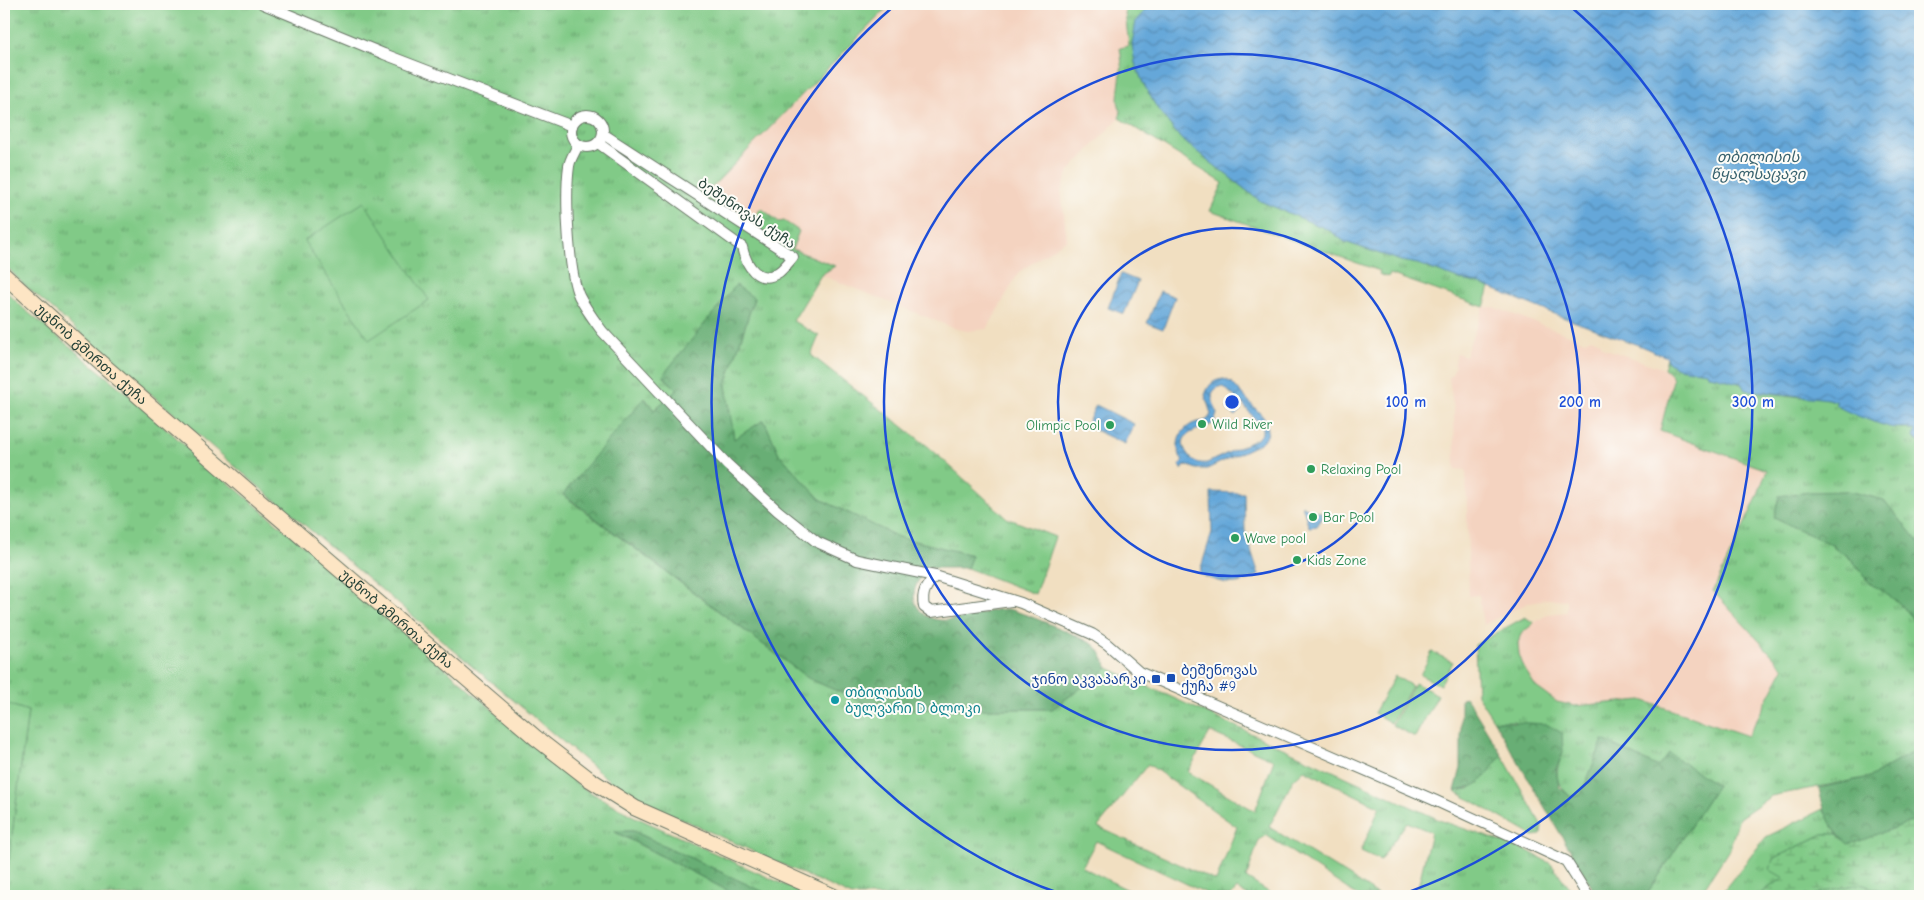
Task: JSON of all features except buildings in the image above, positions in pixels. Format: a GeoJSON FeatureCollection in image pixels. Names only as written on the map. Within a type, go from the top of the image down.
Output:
{"type":"FeatureCollection","features":[{"type":"Feature","properties":{"kind":"main road","name":"უცნობ გმირთა ქუჩა"},"geometry":{"type":"LineString","coordinates":[[4,275],[95,358],[254,496],[536,738],[589,779],[635,808],[833,896]]}},
{"type":"Feature","properties":{"kind":"street"},"geometry":{"type":"LineString","coordinates":[[263,4],[384,54],[572,126]]}},
{"type":"Feature","properties":{"kind":"street"},"geometry":{"type":"LineString","coordinates":[[582,116],[593,116],[601,123],[600,139],[588,148],[578,145],[571,136],[572,126],[582,116]]}},
{"type":"Feature","properties":{"kind":"street","name":"ბეშენოვას ქუჩა"},"geometry":{"type":"LineString","coordinates":[[600,139],[793,258],[780,271],[772,275],[761,275],[752,271],[744,258],[742,247],[600,139]]}},
{"type":"Feature","properties":{"kind":"street"},"geometry":{"type":"LineString","coordinates":[[578,145],[569,164],[568,184],[569,236],[573,274],[579,294],[602,331],[727,464],[778,511],[817,542],[857,560],[935,576],[1014,601],[1092,634],[1107,644],[1139,672],[1147,676],[1434,800],[1566,861],[1588,896]]}},
{"type":"Feature","properties":{"kind":"street"},"geometry":{"type":"LineString","coordinates":[[935,576],[924,588],[922,598],[924,606],[931,612],[1014,601]]}},
{"type":"Feature","properties":{"kind":"shaded area"},"geometry":{"type":"Polygon","coordinates":[[[891,4],[1124,4],[1129,47],[1120,48],[1122,69],[1118,102],[1121,114],[1069,171],[1061,191],[1067,239],[1019,272],[987,329],[967,331],[954,328],[821,275],[834,267],[792,249],[799,231],[780,222],[761,208],[751,222],[706,192],[891,4]]]}},
{"type":"Feature","properties":{"kind":"shaded area"},"geometry":{"type":"Polygon","coordinates":[[[1484,307],[1493,307],[1585,341],[1591,338],[1600,342],[1603,348],[1664,369],[1671,374],[1673,380],[1660,431],[1767,470],[1755,502],[1713,591],[1784,668],[1748,736],[1642,700],[1575,706],[1557,702],[1536,687],[1524,668],[1519,654],[1518,643],[1521,634],[1548,614],[1567,612],[1567,600],[1547,599],[1530,602],[1483,625],[1479,595],[1469,596],[1466,470],[1455,469],[1454,411],[1449,378],[1453,373],[1457,353],[1465,356],[1484,307]]]}},
{"type":"Feature","properties":{"kind":"green space"},"geometry":{"type":"Polygon","coordinates":[[[4,4],[891,4],[707,192],[751,222],[761,208],[779,222],[784,221],[799,231],[792,249],[835,266],[821,275],[793,321],[819,336],[811,355],[930,448],[1007,518],[1055,537],[1035,594],[967,568],[972,555],[898,537],[820,499],[779,454],[764,420],[734,440],[726,385],[754,299],[736,286],[663,376],[677,390],[654,410],[645,398],[563,495],[808,678],[877,709],[1052,709],[1108,668],[1442,821],[1528,851],[1551,864],[1576,896],[1416,896],[1431,832],[1407,822],[1380,860],[1361,851],[1380,807],[1304,770],[1293,780],[1269,827],[1379,896],[1358,896],[1266,835],[1259,840],[1246,878],[1275,896],[1248,896],[1237,889],[1231,896],[1207,896],[1208,894],[1096,841],[1082,867],[1140,896],[852,896],[624,793],[252,481],[22,283],[4,264],[4,4]],[[1210,732],[1188,772],[1255,811],[1274,760],[1210,732]],[[1148,764],[1098,827],[1216,881],[1237,827],[1148,764]]]}},
{"type":"Feature","properties":{"kind":"green space"},"geometry":{"type":"Polygon","coordinates":[[[1124,4],[1170,4],[1135,63],[1143,83],[1157,108],[1181,139],[1260,201],[1329,230],[1345,242],[1401,261],[1418,264],[1461,280],[1490,287],[1484,307],[1390,274],[1388,277],[1379,274],[1380,271],[1210,211],[1223,183],[1119,118],[1118,99],[1122,61],[1120,48],[1129,46],[1124,4]]]}},
{"type":"Feature","properties":{"kind":"green space"},"geometry":{"type":"Polygon","coordinates":[[[364,202],[429,300],[369,340],[304,241],[364,202]]]}},
{"type":"Feature","properties":{"kind":"green space"},"geometry":{"type":"Polygon","coordinates":[[[736,285],[754,298],[726,385],[734,439],[764,420],[779,454],[820,499],[898,537],[972,555],[967,568],[927,568],[916,586],[914,596],[917,606],[925,615],[934,619],[946,620],[995,610],[1012,610],[1050,624],[1094,645],[1108,668],[1052,709],[877,709],[808,678],[563,494],[644,398],[654,410],[677,390],[663,375],[736,285]]]}},
{"type":"Feature","properties":{"kind":"green space"},"geometry":{"type":"Polygon","coordinates":[[[4,289],[24,309],[141,405],[193,453],[332,569],[581,787],[633,816],[809,896],[772,896],[633,831],[615,832],[738,896],[4,896],[28,711],[4,703],[4,289]]]}},
{"type":"Feature","properties":{"kind":"green space"},"geometry":{"type":"Polygon","coordinates":[[[1667,357],[1677,367],[1708,372],[1708,375],[1717,376],[1769,393],[1829,399],[1900,428],[1915,430],[1916,441],[1920,441],[1920,544],[1884,500],[1847,491],[1810,492],[1779,496],[1774,518],[1830,544],[1852,560],[1871,584],[1898,602],[1920,627],[1920,748],[1870,777],[1771,796],[1739,818],[1730,848],[1699,896],[1646,896],[1717,785],[1669,754],[1658,767],[1603,740],[1581,795],[1571,797],[1561,786],[1557,776],[1563,752],[1515,721],[1494,721],[1477,695],[1475,645],[1525,617],[1534,623],[1521,634],[1518,643],[1519,654],[1524,668],[1536,687],[1557,702],[1575,706],[1642,700],[1748,736],[1784,668],[1713,591],[1755,502],[1767,470],[1660,431],[1673,380],[1671,374],[1664,369],[1667,357]]]}},
{"type":"Feature","properties":{"kind":"green space"},"geometry":{"type":"Polygon","coordinates":[[[1847,491],[1884,500],[1920,544],[1920,627],[1898,602],[1871,584],[1852,560],[1830,544],[1774,518],[1779,496],[1810,492],[1847,491]]]}},
{"type":"Feature","properties":{"kind":"green space"},"geometry":{"type":"Polygon","coordinates":[[[1432,652],[1453,662],[1440,685],[1420,675],[1432,652]]]}},
{"type":"Feature","properties":{"kind":"green space"},"geometry":{"type":"Polygon","coordinates":[[[1395,676],[1412,686],[1391,723],[1374,713],[1395,676]]]}},
{"type":"Feature","properties":{"kind":"green space"},"geometry":{"type":"Polygon","coordinates":[[[1415,683],[1438,695],[1415,737],[1392,725],[1415,683]]]}},
{"type":"Feature","properties":{"kind":"green space"},"geometry":{"type":"Polygon","coordinates":[[[1466,697],[1502,755],[1478,783],[1455,791],[1461,768],[1461,698],[1466,697]]]}},
{"type":"Feature","properties":{"kind":"green space"},"geometry":{"type":"Polygon","coordinates":[[[4,703],[28,711],[4,896],[4,703]]]}},
{"type":"Feature","properties":{"kind":"green space"},"geometry":{"type":"Polygon","coordinates":[[[1494,721],[1546,724],[1562,733],[1563,752],[1556,770],[1559,787],[1571,797],[1581,795],[1603,740],[1658,767],[1669,753],[1717,785],[1646,896],[1597,896],[1494,721]]]}},
{"type":"Feature","properties":{"kind":"green space"},"geometry":{"type":"Polygon","coordinates":[[[1920,748],[1920,817],[1863,840],[1848,844],[1836,832],[1828,819],[1819,788],[1870,777],[1920,748]]]}},
{"type":"Feature","properties":{"kind":"green space"},"geometry":{"type":"Polygon","coordinates":[[[1502,755],[1542,826],[1541,835],[1533,836],[1455,791],[1469,789],[1502,755]]]}},
{"type":"Feature","properties":{"kind":"green space"},"geometry":{"type":"Polygon","coordinates":[[[1823,809],[1837,834],[1823,834],[1773,859],[1784,878],[1765,890],[1761,896],[1719,896],[1766,837],[1823,809]]]}},
{"type":"Feature","properties":{"kind":"green space"},"geometry":{"type":"Polygon","coordinates":[[[1920,817],[1920,896],[1894,896],[1860,884],[1829,890],[1812,896],[1761,896],[1765,890],[1784,878],[1770,870],[1773,859],[1823,834],[1837,834],[1848,844],[1863,840],[1920,817]]]}},
{"type":"Feature","properties":{"kind":"green space"},"geometry":{"type":"Polygon","coordinates":[[[614,831],[633,831],[772,896],[738,896],[614,831]]]}},
{"type":"Feature","properties":{"kind":"green space"},"geometry":{"type":"Polygon","coordinates":[[[1860,884],[1894,896],[1812,896],[1829,890],[1860,884]]]}},
{"type":"Feature","properties":{"kind":"water","name":"თბილისის წყალსაცავი"},"geometry":{"type":"Polygon","coordinates":[[[1147,4],[1920,4],[1920,441],[1913,438],[1915,430],[1909,430],[1910,428],[1894,428],[1872,421],[1839,407],[1835,404],[1837,402],[1829,399],[1745,390],[1741,383],[1708,375],[1707,372],[1677,368],[1668,362],[1667,357],[1638,345],[1478,283],[1461,280],[1418,264],[1401,261],[1345,242],[1329,230],[1260,201],[1181,139],[1157,108],[1143,83],[1135,63],[1132,44],[1136,21],[1143,14],[1147,4]]]}},
{"type":"Feature","properties":{"kind":"water"},"geometry":{"type":"Polygon","coordinates":[[[1121,274],[1138,281],[1124,314],[1108,308],[1121,274]]]}},
{"type":"Feature","properties":{"kind":"water"},"geometry":{"type":"Polygon","coordinates":[[[1160,291],[1175,297],[1163,329],[1147,323],[1160,291]]]}},
{"type":"Feature","properties":{"kind":"water","name":"Wild River"},"geometry":{"type":"Polygon","coordinates":[[[1224,379],[1232,383],[1265,419],[1268,429],[1267,436],[1259,444],[1207,469],[1196,469],[1187,465],[1181,469],[1179,465],[1183,461],[1178,451],[1180,436],[1187,427],[1205,421],[1209,417],[1211,414],[1205,395],[1212,383],[1224,379]],[[1219,387],[1213,392],[1212,399],[1217,414],[1214,423],[1190,433],[1183,442],[1189,456],[1197,462],[1207,463],[1257,439],[1262,433],[1262,427],[1240,401],[1237,405],[1241,410],[1235,416],[1227,409],[1235,397],[1224,387],[1219,387]]]}},
{"type":"Feature","properties":{"kind":"water","name":"Olimpic Pool"},"geometry":{"type":"Polygon","coordinates":[[[1096,405],[1134,424],[1125,444],[1086,426],[1096,405]]]}},
{"type":"Feature","properties":{"kind":"water","name":"Wave pool"},"geometry":{"type":"Polygon","coordinates":[[[1211,492],[1244,493],[1245,531],[1259,575],[1243,582],[1229,583],[1199,574],[1212,532],[1211,492]]]}},
{"type":"Feature","properties":{"kind":"water"},"geometry":{"type":"Polygon","coordinates":[[[1302,505],[1312,511],[1321,512],[1323,517],[1317,526],[1309,527],[1302,505]]]}},
{"type":"Feature","properties":{"kind":"place","name":"Wild River"},"geometry":{"type":"Point","coordinates":[1202,424]}},
{"type":"Feature","properties":{"kind":"place","name":"Olimpic Pool"},"geometry":{"type":"Point","coordinates":[1110,425]}},
{"type":"Feature","properties":{"kind":"place","name":"Relaxing Pool"},"geometry":{"type":"Point","coordinates":[1311,469]}},
{"type":"Feature","properties":{"kind":"place","name":"Bar Pool"},"geometry":{"type":"Point","coordinates":[1313,517]}},
{"type":"Feature","properties":{"kind":"place","name":"Wave pool"},"geometry":{"type":"Point","coordinates":[1235,538]}},
{"type":"Feature","properties":{"kind":"place","name":"Kids Zone"},"geometry":{"type":"Point","coordinates":[1297,560]}},
{"type":"Feature","properties":{"kind":"place","name":"ბეშენოვას ქუჩა #9"},"geometry":{"type":"Point","coordinates":[1171,678]}},
{"type":"Feature","properties":{"kind":"place","name":"ჯინო აკვაპარკი"},"geometry":{"type":"Point","coordinates":[1156,679]}},
{"type":"Feature","properties":{"kind":"place","name":"თბილისის ბულვარი D ბლოკი"},"geometry":{"type":"Point","coordinates":[835,700]}}]}
